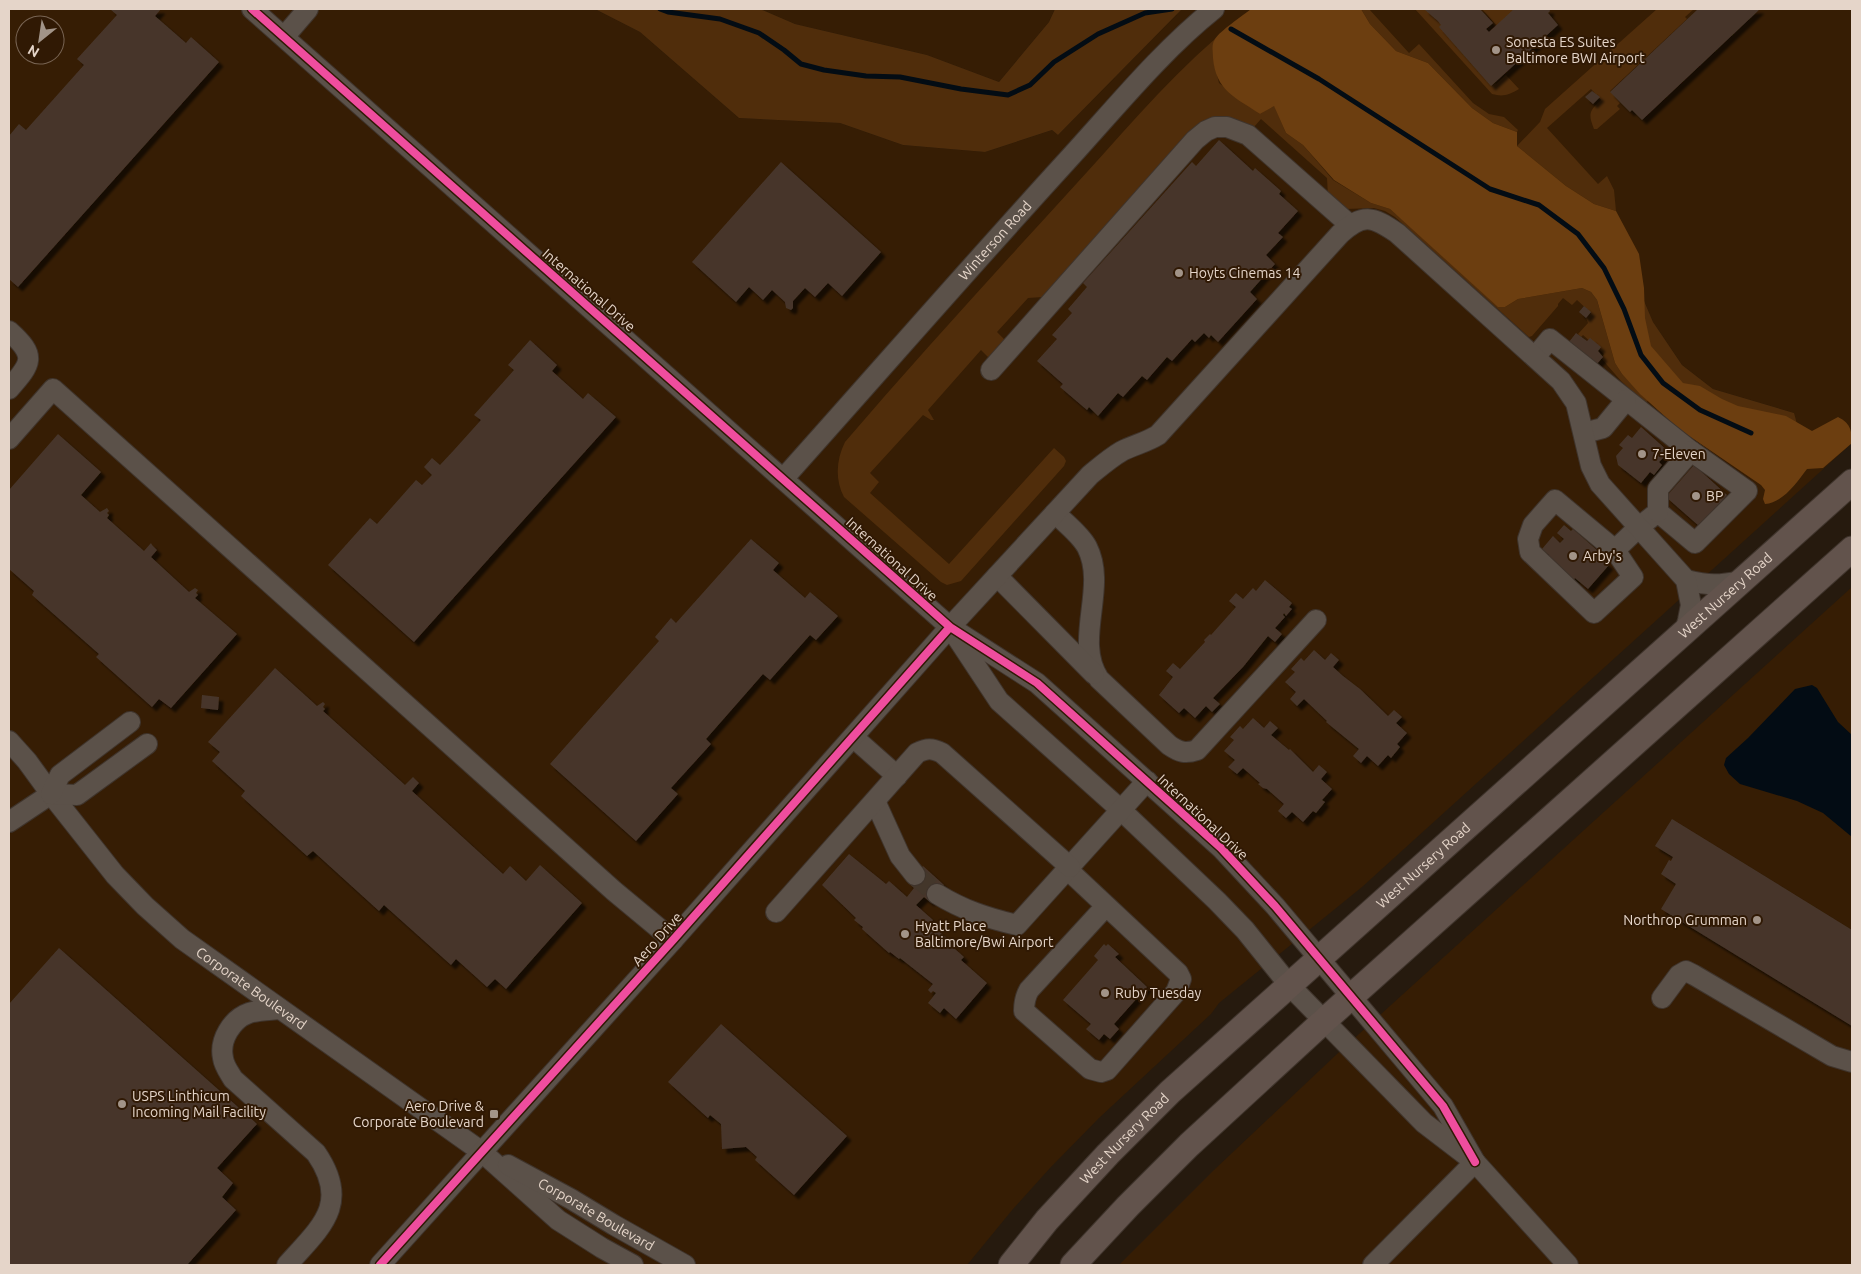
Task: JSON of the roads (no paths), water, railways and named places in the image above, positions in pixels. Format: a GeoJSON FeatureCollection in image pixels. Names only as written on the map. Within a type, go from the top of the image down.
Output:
{"type":"FeatureCollection","features":[{"type":"Feature","properties":{"kind":"main road","name":"West Nursery Road"},"geometry":{"type":"LineString","coordinates":[[1011,1265],[1047,1220],[1108,1154],[1170,1092],[1320,960],[1852,482]]}},
{"type":"Feature","properties":{"kind":"main road"},"geometry":{"type":"LineString","coordinates":[[1073,1265],[1189,1145],[1325,1020],[1852,548]]}},
{"type":"Feature","properties":{"kind":"street","name":"International Drive"},"geometry":{"type":"LineString","coordinates":[[252,9],[950,627],[1037,683],[1221,848],[1275,906],[1443,1106],[1475,1162]]}},
{"type":"Feature","properties":{"kind":"street"},"geometry":{"type":"LineString","coordinates":[[284,37],[308,9]]}},
{"type":"Feature","properties":{"kind":"street","name":"Winterson Road"},"geometry":{"type":"LineString","coordinates":[[784,479],[1130,92],[1166,54],[1214,9]]}},
{"type":"Feature","properties":{"kind":"street"},"geometry":{"type":"LineString","coordinates":[[991,370],[1195,140],[1206,131],[1215,127],[1227,127],[1248,135],[1350,225],[1353,222],[1364,219],[1376,221],[1397,233],[1561,381],[1576,402],[1591,466],[1600,484],[1686,580],[1690,605],[1684,634]]}},
{"type":"Feature","properties":{"kind":"street","name":"Aero Drive"},"geometry":{"type":"LineString","coordinates":[[380,1265],[673,940],[950,627],[1090,474],[1109,459],[1158,435],[1350,225]]}},
{"type":"Feature","properties":{"kind":"street"},"geometry":{"type":"LineString","coordinates":[[9,331],[27,351],[28,362],[24,371],[9,389]]}},
{"type":"Feature","properties":{"kind":"street"},"geometry":{"type":"LineString","coordinates":[[1535,357],[1550,339],[1691,451],[1747,491],[1695,543],[1658,512]]}},
{"type":"Feature","properties":{"kind":"street"},"geometry":{"type":"LineString","coordinates":[[9,439],[54,389],[614,891],[673,940]]}},
{"type":"Feature","properties":{"kind":"street"},"geometry":{"type":"LineString","coordinates":[[1584,433],[1603,428],[1626,400]]}},
{"type":"Feature","properties":{"kind":"street"},"geometry":{"type":"LineString","coordinates":[[1658,512],[1658,489],[1691,451]]}},
{"type":"Feature","properties":{"kind":"street"},"geometry":{"type":"LineString","coordinates":[[1555,500],[1615,550],[1633,577],[1594,613],[1530,552],[1528,539],[1533,525],[1555,500]]}},
{"type":"Feature","properties":{"kind":"street"},"geometry":{"type":"LineString","coordinates":[[1615,550],[1658,512]]}},
{"type":"Feature","properties":{"kind":"street"},"geometry":{"type":"LineString","coordinates":[[1055,513],[1086,545],[1090,555],[1094,573],[1089,644],[1090,660],[1093,670],[1099,679]]}},
{"type":"Feature","properties":{"kind":"street"},"geometry":{"type":"LineString","coordinates":[[997,576],[1099,679],[1169,745],[1186,754],[1197,750],[1316,620]]}},
{"type":"Feature","properties":{"kind":"street"},"geometry":{"type":"LineString","coordinates":[[1686,580],[1718,586],[1744,580]]}},
{"type":"Feature","properties":{"kind":"street","name":"International Drive"},"geometry":{"type":"LineString","coordinates":[[950,627],[998,701],[1121,810],[1217,901],[1245,930],[1290,986],[1424,1123],[1475,1162],[1568,1265]]}},
{"type":"Feature","properties":{"kind":"street"},"geometry":{"type":"LineString","coordinates":[[9,822],[51,794],[60,774],[130,722]]}},
{"type":"Feature","properties":{"kind":"street"},"geometry":{"type":"LineString","coordinates":[[853,737],[897,776]]}},
{"type":"Feature","properties":{"kind":"street","name":"Corporate Boulevard"},"geometry":{"type":"LineString","coordinates":[[9,742],[27,761],[115,875],[145,906],[182,939],[482,1152],[558,1220],[602,1248],[634,1265]]}},
{"type":"Feature","properties":{"kind":"street"},"geometry":{"type":"LineString","coordinates":[[51,794],[77,796],[147,744]]}},
{"type":"Feature","properties":{"kind":"street"},"geometry":{"type":"LineString","coordinates":[[776,912],[917,753],[926,749],[934,749],[942,753],[1069,868],[1106,906],[1178,973],[1181,979],[1176,992],[1107,1070],[1101,1072],[1090,1069],[1024,1012],[1024,1006],[1025,997],[1029,990],[1106,906]]}},
{"type":"Feature","properties":{"kind":"street"},"geometry":{"type":"LineString","coordinates":[[937,894],[958,907],[984,917],[1017,925],[1147,781]]}},
{"type":"Feature","properties":{"kind":"street"},"geometry":{"type":"LineString","coordinates":[[874,801],[900,856],[914,875]]}},
{"type":"Feature","properties":{"kind":"street"},"geometry":{"type":"LineString","coordinates":[[1662,998],[1679,974],[1686,971],[1832,1056],[1852,1062]]}},
{"type":"Feature","properties":{"kind":"street"},"geometry":{"type":"LineString","coordinates":[[280,1009],[249,1013],[237,1020],[224,1040],[222,1056],[226,1068],[233,1079],[316,1153],[331,1180],[332,1198],[329,1213],[321,1226],[287,1265]]}},
{"type":"Feature","properties":{"kind":"street","name":"Corporate Boulevard"},"geometry":{"type":"LineString","coordinates":[[482,1152],[571,1199],[614,1226],[685,1265]]}},
{"type":"Feature","properties":{"kind":"street"},"geometry":{"type":"LineString","coordinates":[[1374,1265],[1475,1162]]}},
{"type":"Feature","properties":{"kind":"waterway"},"geometry":{"type":"LineString","coordinates":[[660,9],[668,12],[720,19],[759,33],[801,64],[824,70],[866,76],[900,77],[961,89],[1008,95],[1030,85],[1054,62],[1098,34],[1145,13],[1172,9]]}},
{"type":"Feature","properties":{"kind":"waterway"},"geometry":{"type":"LineString","coordinates":[[1231,29],[1319,79],[1490,189],[1539,205],[1578,234],[1604,268],[1624,309],[1641,355],[1663,383],[1700,410],[1751,433]]}},
{"type":"Feature","properties":{"kind":"tunnel"},"geometry":{"type":"LineString","coordinates":[[915,875],[937,894]]}},
{"type":"Feature","properties":{"kind":"place","name":"Sonesta ES Suites Baltimore BWI Airport"},"geometry":{"type":"Point","coordinates":[1496,50]}},
{"type":"Feature","properties":{"kind":"place","name":"Hoyts Cinemas 14"},"geometry":{"type":"Point","coordinates":[1179,273]}},
{"type":"Feature","properties":{"kind":"place","name":"7-Eleven"},"geometry":{"type":"Point","coordinates":[1642,454]}},
{"type":"Feature","properties":{"kind":"place","name":"BP"},"geometry":{"type":"Point","coordinates":[1696,496]}},
{"type":"Feature","properties":{"kind":"place","name":"Arby's"},"geometry":{"type":"Point","coordinates":[1573,556]}},
{"type":"Feature","properties":{"kind":"place","name":"Northrop Grumman"},"geometry":{"type":"Point","coordinates":[1757,920]}},
{"type":"Feature","properties":{"kind":"place","name":"Hyatt Place Baltimore/Bwi Airport"},"geometry":{"type":"Point","coordinates":[905,934]}},
{"type":"Feature","properties":{"kind":"place","name":"Ruby Tuesday"},"geometry":{"type":"Point","coordinates":[1105,993]}},
{"type":"Feature","properties":{"kind":"place","name":"USPS Linthicum Incoming Mail Facility"},"geometry":{"type":"Point","coordinates":[122,1104]}},
{"type":"Feature","properties":{"kind":"place","name":"Aero Drive & Corporate Boulevard"},"geometry":{"type":"Point","coordinates":[494,1114]}}]}
